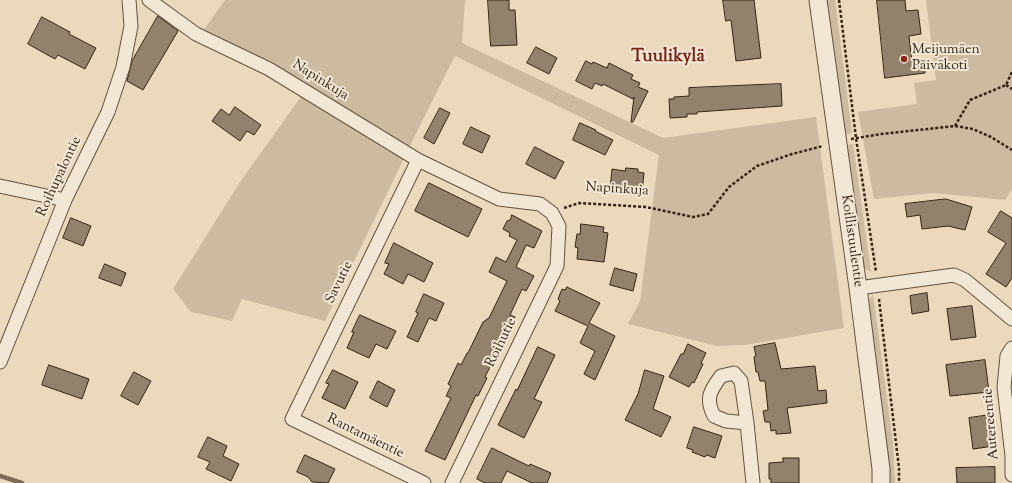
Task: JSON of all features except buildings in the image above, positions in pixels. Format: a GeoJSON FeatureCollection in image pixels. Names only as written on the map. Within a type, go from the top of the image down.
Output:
{"type":"FeatureCollection","features":[{"type":"Feature","properties":{"kind":"street","name":"Roihupalontie"},"geometry":{"type":"LineString","coordinates":[[0,362],[65,200],[108,112],[123,67],[131,26],[129,0]]}},
{"type":"Feature","properties":{"kind":"street","name":"Napinkuja"},"geometry":{"type":"LineString","coordinates":[[150,0],[196,34],[269,69],[418,160],[499,199],[540,204],[552,212]]}},
{"type":"Feature","properties":{"kind":"street","name":"Koillistuulentie"},"geometry":{"type":"LineString","coordinates":[[818,0],[858,288],[881,470],[881,483]]}},
{"type":"Feature","properties":{"kind":"street","name":"Savutie"},"geometry":{"type":"LineString","coordinates":[[292,419],[418,160]]}},
{"type":"Feature","properties":{"kind":"street"},"geometry":{"type":"LineString","coordinates":[[0,186],[65,200]]}},
{"type":"Feature","properties":{"kind":"street","name":"Roihutie"},"geometry":{"type":"LineString","coordinates":[[452,483],[557,266],[559,226],[552,212]]}},
{"type":"Feature","properties":{"kind":"street"},"geometry":{"type":"LineString","coordinates":[[858,288],[954,275],[965,280],[1012,319]]}},
{"type":"Feature","properties":{"kind":"street","name":"Autereentie"},"geometry":{"type":"LineString","coordinates":[[1012,348],[1007,356],[1004,386],[1012,456],[1012,475]]}},
{"type":"Feature","properties":{"kind":"street","name":"Rantamäentie"},"geometry":{"type":"LineString","coordinates":[[292,419],[424,483]]}},
{"type":"Feature","properties":{"kind":"street"},"geometry":{"type":"LineString","coordinates":[[747,423],[753,483]]}},
{"type":"Feature","properties":{"kind":"path"},"geometry":{"type":"LineString","coordinates":[[839,0],[856,138],[878,285],[899,468],[899,483]]}},
{"type":"Feature","properties":{"kind":"path"},"geometry":{"type":"LineString","coordinates":[[955,126],[970,100],[1006,85],[1012,72]]}},
{"type":"Feature","properties":{"kind":"path"},"geometry":{"type":"LineString","coordinates":[[1006,85],[1012,89]]}},
{"type":"Feature","properties":{"kind":"path","name":"Napinkuja"},"geometry":{"type":"LineString","coordinates":[[552,212],[579,203],[646,207],[693,217],[708,214],[729,187],[757,166],[792,154],[856,138],[881,134],[955,126],[973,129],[1012,150]]}},
{"type":"Feature","properties":{"kind":"shaded area"},"geometry":{"type":"Polygon","coordinates":[[[225,0],[465,0],[462,43],[663,138],[816,117],[844,328],[745,345],[717,346],[628,324],[640,301],[659,155],[455,56],[325,321],[242,299],[232,321],[191,312],[173,289],[240,182],[308,87],[203,31],[225,0]]]}},
{"type":"Feature","properties":{"kind":"shaded area"},"geometry":{"type":"Polygon","coordinates":[[[827,0],[835,0],[852,133],[845,135],[827,0]]]}},
{"type":"Feature","properties":{"kind":"shaded area"},"geometry":{"type":"Polygon","coordinates":[[[926,0],[1012,0],[1012,189],[1005,200],[933,193],[874,199],[858,112],[917,104],[914,83],[936,80],[926,0]]]}},
{"type":"Feature","properties":{"kind":"shaded area"},"geometry":{"type":"Polygon","coordinates":[[[853,144],[871,272],[862,266],[847,145],[853,144]]]}},
{"type":"Feature","properties":{"kind":"shaded area"},"geometry":{"type":"Polygon","coordinates":[[[873,294],[893,443],[895,483],[888,483],[868,301],[873,294]]]}},
{"type":"Feature","properties":{"kind":"waterway"},"geometry":{"type":"LineString","coordinates":[[0,476],[22,483]]}},
{"type":"Feature","properties":{"kind":"place","name":"Meijumäen Päiväkoti"},"geometry":{"type":"Point","coordinates":[904,59]}},
{"type":"Feature","properties":{"kind":"district","name":"Tuulikylä"},"geometry":{"type":"Point","coordinates":[668,58]}}]}
